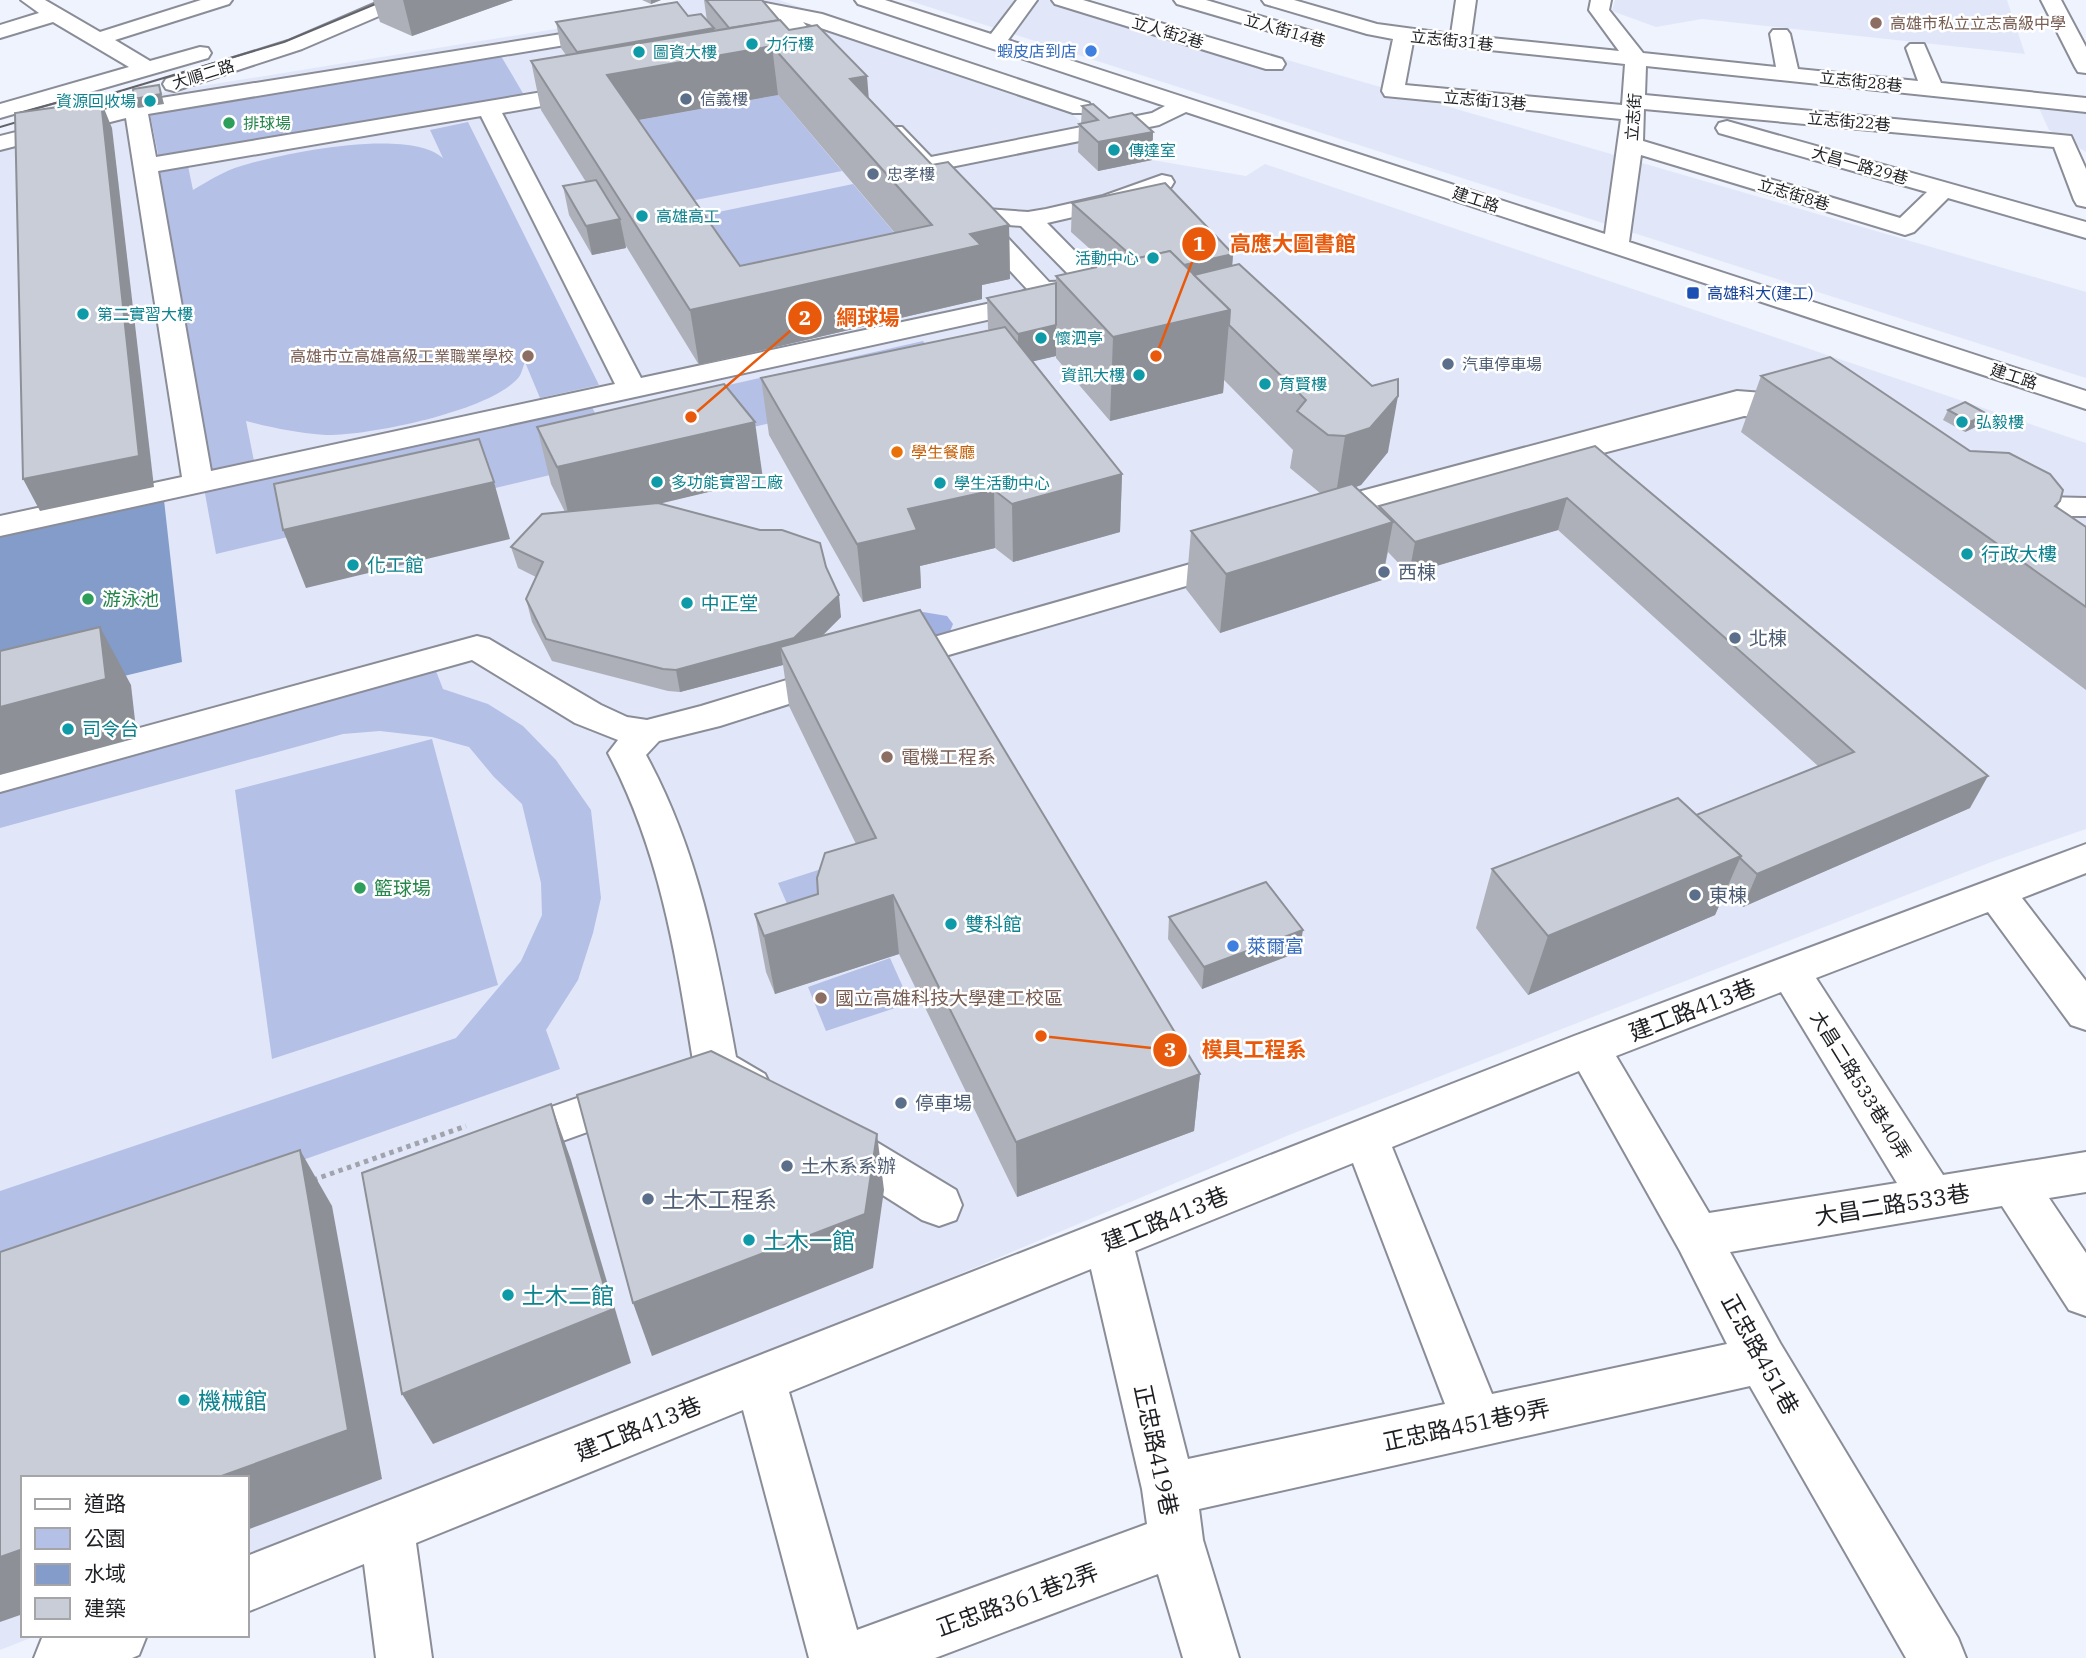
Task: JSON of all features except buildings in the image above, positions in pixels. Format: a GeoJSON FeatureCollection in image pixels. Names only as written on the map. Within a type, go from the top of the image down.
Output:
{"type":"FeatureCollection","features":[{"type":"Feature","properties":{"kind":"street"},"geometry":{"type":"LineString","coordinates":[[98,39],[222,0]]}},
{"type":"Feature","properties":{"kind":"street","name":"大順二路"},"geometry":{"type":"LineString","coordinates":[[0,133],[295,46],[400,0]]}},
{"type":"Feature","properties":{"kind":"street","name":"建工路"},"geometry":{"type":"LineString","coordinates":[[865,0],[2086,400]]}},
{"type":"Feature","properties":{"kind":"street"},"geometry":{"type":"LineString","coordinates":[[995,43],[1027,0]]}},
{"type":"Feature","properties":{"kind":"street","name":"立人街2巷"},"geometry":{"type":"LineString","coordinates":[[1062,0],[1274,64]]}},
{"type":"Feature","properties":{"kind":"street","name":"立人街14巷"},"geometry":{"type":"LineString","coordinates":[[1184,0],[1321,40]]}},
{"type":"Feature","properties":{"kind":"street","name":"立志街31巷"},"geometry":{"type":"LineString","coordinates":[[1272,0],[1327,8],[1374,30],[1404,35],[1636,58]]}},
{"type":"Feature","properties":{"kind":"street"},"geometry":{"type":"LineString","coordinates":[[1460,41],[1466,0]]}},
{"type":"Feature","properties":{"kind":"street"},"geometry":{"type":"LineString","coordinates":[[1601,0],[1599,10],[1636,58]]}},
{"type":"Feature","properties":{"kind":"street"},"geometry":{"type":"LineString","coordinates":[[2051,0],[2086,66]]}},
{"type":"Feature","properties":{"kind":"street"},"geometry":{"type":"LineString","coordinates":[[771,6],[845,79]]}},
{"type":"Feature","properties":{"kind":"street"},"geometry":{"type":"LineString","coordinates":[[693,18],[771,6],[872,37],[855,45],[917,60],[975,79],[1021,102],[1037,93],[1081,108]]}},
{"type":"Feature","properties":{"kind":"street"},"geometry":{"type":"LineString","coordinates":[[0,33],[51,7],[148,69]]}},
{"type":"Feature","properties":{"kind":"street","name":"大順二路"},"geometry":{"type":"LineString","coordinates":[[0,111],[148,69],[280,27]]}},
{"type":"Feature","properties":{"kind":"street"},"geometry":{"type":"LineString","coordinates":[[0,143],[136,109],[639,27]]}},
{"type":"Feature","properties":{"kind":"street"},"geometry":{"type":"LineString","coordinates":[[1780,34],[1788,73]]}},
{"type":"Feature","properties":{"kind":"street","name":"立志街13巷"},"geometry":{"type":"LineString","coordinates":[[1404,35],[1393,91],[1634,107]]}},
{"type":"Feature","properties":{"kind":"street"},"geometry":{"type":"LineString","coordinates":[[1917,48],[1933,89]]}},
{"type":"Feature","properties":{"kind":"street","name":"立志街28巷"},"geometry":{"type":"LineString","coordinates":[[1636,58],[2086,105]]}},
{"type":"Feature","properties":{"kind":"street","name":"立志街"},"geometry":{"type":"LineString","coordinates":[[1616,245],[1631,145],[1636,58]]}},
{"type":"Feature","properties":{"kind":"street"},"geometry":{"type":"LineString","coordinates":[[145,166],[610,88]]}},
{"type":"Feature","properties":{"kind":"street"},"geometry":{"type":"LineString","coordinates":[[926,165],[1159,118],[1184,104]]}},
{"type":"Feature","properties":{"kind":"street","name":"立志街22巷"},"geometry":{"type":"LineString","coordinates":[[1634,107],[1768,114],[1909,154],[2063,141],[2086,200]]}},
{"type":"Feature","properties":{"kind":"street","name":"大昌一路29巷"},"geometry":{"type":"LineString","coordinates":[[1634,107],[1766,139],[1909,154],[1944,189],[2086,230]]}},
{"type":"Feature","properties":{"kind":"street"},"geometry":{"type":"LineString","coordinates":[[488,108],[632,389]]}},
{"type":"Feature","properties":{"kind":"street"},"geometry":{"type":"LineString","coordinates":[[136,109],[198,484]]}},
{"type":"Feature","properties":{"kind":"street"},"geometry":{"type":"LineString","coordinates":[[1766,139],[1768,114]]}},
{"type":"Feature","properties":{"kind":"street"},"geometry":{"type":"LineString","coordinates":[[881,118],[1042,290]]}},
{"type":"Feature","properties":{"kind":"street","name":"立志街8巷"},"geometry":{"type":"LineString","coordinates":[[1631,145],[1905,227],[1944,189]]}},
{"type":"Feature","properties":{"kind":"street"},"geometry":{"type":"LineString","coordinates":[[972,215],[1028,219],[1073,212],[1122,200],[1162,182]]}},
{"type":"Feature","properties":{"kind":"street"},"geometry":{"type":"LineString","coordinates":[[0,526],[1019,305],[1042,290],[1097,289],[1028,219]]}},
{"type":"Feature","properties":{"kind":"street"},"geometry":{"type":"LineString","coordinates":[[1346,529],[1368,503],[1370,505],[1744,407],[1777,407],[1829,414]]}},
{"type":"Feature","properties":{"kind":"street"},"geometry":{"type":"LineString","coordinates":[[2027,530],[1979,493],[2041,506],[2086,507]]}},
{"type":"Feature","properties":{"kind":"street"},"geometry":{"type":"LineString","coordinates":[[0,779],[477,647],[588,714],[620,728],[647,732],[707,717],[767,696],[1267,552]]}},
{"type":"Feature","properties":{"kind":"street"},"geometry":{"type":"LineString","coordinates":[[647,732],[626,753],[671,847],[692,928],[686,1078]]}},
{"type":"Feature","properties":{"kind":"street","name":"建工路413巷"},"geometry":{"type":"LineString","coordinates":[[248,1584],[1589,1048],[2086,858]]}},
{"type":"Feature","properties":{"kind":"street"},"geometry":{"type":"LineString","coordinates":[[1996,893],[2086,1013]]}},
{"type":"Feature","properties":{"kind":"street","name":"大昌二路533巷40弄"},"geometry":{"type":"LineString","coordinates":[[1790,972],[1932,1198]]}},
{"type":"Feature","properties":{"kind":"street","name":"正忠路451巷"},"geometry":{"type":"LineString","coordinates":[[1589,1048],[1697,1236],[1762,1360],[1938,1658]]}},
{"type":"Feature","properties":{"kind":"street"},"geometry":{"type":"LineString","coordinates":[[471,1140],[686,1078],[775,1103]]}},
{"type":"Feature","properties":{"kind":"street"},"geometry":{"type":"LineString","coordinates":[[810,1125],[939,1205]]}},
{"type":"Feature","properties":{"kind":"street"},"geometry":{"type":"LineString","coordinates":[[1366,1138],[1478,1422]]}},
{"type":"Feature","properties":{"kind":"street","name":"大昌二路533巷"},"geometry":{"type":"LineString","coordinates":[[1697,1236],[2086,1172]]}},
{"type":"Feature","properties":{"kind":"street"},"geometry":{"type":"LineString","coordinates":[[2013,1184],[2086,1294]]}},
{"type":"Feature","properties":{"kind":"street","name":"正忠路419巷"},"geometry":{"type":"LineString","coordinates":[[1108,1240],[1172,1515],[1211,1658]]}},
{"type":"Feature","properties":{"kind":"street","name":"正忠路451巷9弄"},"geometry":{"type":"LineString","coordinates":[[1172,1515],[1478,1422],[1762,1360]]}},
{"type":"Feature","properties":{"kind":"street"},"geometry":{"type":"LineString","coordinates":[[760,1379],[837,1658]]}},
{"type":"Feature","properties":{"kind":"street","name":"正忠路361巷2弄"},"geometry":{"type":"LineString","coordinates":[[859,1658],[1172,1515]]}},
{"type":"Feature","properties":{"kind":"street"},"geometry":{"type":"LineString","coordinates":[[387,1528],[404,1658]]}},
{"type":"Feature","properties":{"kind":"street"},"geometry":{"type":"LineString","coordinates":[[62,1658],[114,1637]]}},
{"type":"Feature","properties":{"kind":"path"},"geometry":{"type":"LineString","coordinates":[[301,1184],[471,1140]]}},
{"type":"Feature","properties":{"kind":"shaded area","name":"國立高雄科技大學建工校區"},"geometry":{"type":"Polygon","coordinates":[[[681,0],[779,0],[1086,104],[1073,115],[1108,146],[1131,141],[1152,160],[1246,176],[1265,164],[2086,443],[2086,829],[1994,861],[1289,1135],[891,1303],[403,1498],[248,1557],[248,1476],[21,1476],[21,1637],[33,1637],[0,1650],[0,137],[134,97],[636,16],[681,0]]]}},
{"type":"Feature","properties":{"kind":"shaded area"},"geometry":{"type":"Polygon","coordinates":[[[907,0],[1081,0],[2086,292],[2086,378],[907,0]]]}},
{"type":"Feature","properties":{"kind":"shaded area","name":"高雄市私立立志高級中學"},"geometry":{"type":"Polygon","coordinates":[[[1615,0],[2007,0],[2025,54],[1702,19],[1656,27],[1612,11],[1615,0]]]}},
{"type":"Feature","properties":{"kind":"shaded area"},"geometry":{"type":"Polygon","coordinates":[[[2038,106],[2086,111],[2086,152],[2049,130],[2038,106]]]}},
{"type":"Feature","properties":{"kind":"shaded area"},"geometry":{"type":"Polygon","coordinates":[[[923,612],[947,616],[953,624],[949,634],[938,640],[916,614],[923,612]]]}},
{"type":"Feature","properties":{"kind":"green space"},"geometry":{"type":"Polygon","coordinates":[[[501,56],[524,95],[159,159],[150,114],[501,56]]]}},
{"type":"Feature","properties":{"kind":"green space"},"geometry":{"type":"Polygon","coordinates":[[[778,95],[842,171],[670,205],[616,124],[778,95]]]}},
{"type":"Feature","properties":{"kind":"green space"},"geometry":{"type":"Polygon","coordinates":[[[468,122],[599,385],[540,398],[525,362],[519,377],[505,389],[483,401],[457,411],[398,426],[326,435],[285,430],[246,421],[254,461],[203,473],[155,172],[188,166],[193,190],[222,173],[241,166],[286,155],[345,146],[403,144],[426,149],[443,158],[430,130],[468,122]]]}},
{"type":"Feature","properties":{"kind":"green space"},"geometry":{"type":"Polygon","coordinates":[[[853,184],[934,279],[747,320],[680,220],[853,184]]]}},
{"type":"Feature","properties":{"kind":"green space"},"geometry":{"type":"Polygon","coordinates":[[[923,341],[953,380],[216,554],[204,488],[589,401],[596,415],[923,341]]]}},
{"type":"Feature","properties":{"kind":"green space"},"geometry":{"type":"Polygon","coordinates":[[[436,671],[443,689],[488,704],[523,726],[556,760],[591,810],[601,898],[578,980],[546,1030],[560,1069],[0,1267],[0,1191],[456,1038],[521,961],[542,915],[541,883],[522,804],[494,777],[469,747],[432,737],[380,731],[343,734],[0,828],[0,792],[436,671]]]}},
{"type":"Feature","properties":{"kind":"green space","name":"籃球場"},"geometry":{"type":"Polygon","coordinates":[[[432,739],[498,985],[272,1059],[235,790],[432,739]]]}},
{"type":"Feature","properties":{"kind":"green space"},"geometry":{"type":"Polygon","coordinates":[[[849,860],[868,895],[794,920],[778,883],[849,860]]]}},
{"type":"Feature","properties":{"kind":"green space"},"geometry":{"type":"Polygon","coordinates":[[[890,958],[910,1003],[826,1031],[808,987],[890,958]]]}},
{"type":"Feature","properties":{"kind":"water","name":"游泳池"},"geometry":{"type":"Polygon","coordinates":[[[164,500],[182,662],[0,706],[0,536],[164,500]]]}},
{"type":"Feature","properties":{"kind":"tram line"},"geometry":{"type":"LineString","coordinates":[[60,109],[284,42],[385,0]]}},
{"type":"Feature","properties":{"kind":"tram line"},"geometry":{"type":"LineString","coordinates":[[19,113],[70,99]]}},
{"type":"Feature","properties":{"kind":"tram line"},"geometry":{"type":"LineString","coordinates":[[0,127],[34,117]]}},
{"type":"Feature","properties":{"kind":"place","name":"高雄市私立立志高級中學"},"geometry":{"type":"Point","coordinates":[1876,23]}},
{"type":"Feature","properties":{"kind":"place","name":"力行樓"},"geometry":{"type":"Point","coordinates":[752,44]}},
{"type":"Feature","properties":{"kind":"place","name":"蝦皮店到店"},"geometry":{"type":"Point","coordinates":[1091,51]}},
{"type":"Feature","properties":{"kind":"place","name":"圖資大樓"},"geometry":{"type":"Point","coordinates":[639,52]}},
{"type":"Feature","properties":{"kind":"place","name":"信義樓"},"geometry":{"type":"Point","coordinates":[686,99]}},
{"type":"Feature","properties":{"kind":"place","name":"資源回收場"},"geometry":{"type":"Point","coordinates":[150,101]}},
{"type":"Feature","properties":{"kind":"place","name":"排球場"},"geometry":{"type":"Point","coordinates":[229,123]}},
{"type":"Feature","properties":{"kind":"place","name":"傳達室"},"geometry":{"type":"Point","coordinates":[1114,150]}},
{"type":"Feature","properties":{"kind":"place","name":"忠孝樓"},"geometry":{"type":"Point","coordinates":[873,174]}},
{"type":"Feature","properties":{"kind":"place","name":"高雄高工"},"geometry":{"type":"Point","coordinates":[642,216]}},
{"type":"Feature","properties":{"kind":"place","name":"活動中心"},"geometry":{"type":"Point","coordinates":[1153,258]}},
{"type":"Feature","properties":{"kind":"place","name":"高雄科大(建工)"},"geometry":{"type":"Point","coordinates":[1693,293]}},
{"type":"Feature","properties":{"kind":"place","name":"第二實習大樓"},"geometry":{"type":"Point","coordinates":[83,314]}},
{"type":"Feature","properties":{"kind":"place","name":"懷泗亭"},"geometry":{"type":"Point","coordinates":[1041,338]}},
{"type":"Feature","properties":{"kind":"place","name":"高雄市立高雄高級工業職業學校"},"geometry":{"type":"Point","coordinates":[528,356]}},
{"type":"Feature","properties":{"kind":"place","name":"高應大圖書館"},"geometry":{"type":"Point","coordinates":[1156,356]}},
{"type":"Feature","properties":{"kind":"place","name":"汽車停車場"},"geometry":{"type":"Point","coordinates":[1448,364]}},
{"type":"Feature","properties":{"kind":"place","name":"資訊大樓"},"geometry":{"type":"Point","coordinates":[1139,375]}},
{"type":"Feature","properties":{"kind":"place","name":"育賢樓"},"geometry":{"type":"Point","coordinates":[1265,384]}},
{"type":"Feature","properties":{"kind":"place","name":"網球場"},"geometry":{"type":"Point","coordinates":[691,417]}},
{"type":"Feature","properties":{"kind":"place","name":"弘毅樓"},"geometry":{"type":"Point","coordinates":[1962,422]}},
{"type":"Feature","properties":{"kind":"place","name":"學生餐廳"},"geometry":{"type":"Point","coordinates":[897,452]}},
{"type":"Feature","properties":{"kind":"place","name":"多功能實習工廠"},"geometry":{"type":"Point","coordinates":[657,482]}},
{"type":"Feature","properties":{"kind":"place","name":"學生活動中心"},"geometry":{"type":"Point","coordinates":[940,483]}},
{"type":"Feature","properties":{"kind":"place","name":"行政大樓"},"geometry":{"type":"Point","coordinates":[1967,554]}},
{"type":"Feature","properties":{"kind":"place","name":"化工館"},"geometry":{"type":"Point","coordinates":[353,565]}},
{"type":"Feature","properties":{"kind":"place","name":"西棟"},"geometry":{"type":"Point","coordinates":[1384,572]}},
{"type":"Feature","properties":{"kind":"place","name":"游泳池"},"geometry":{"type":"Point","coordinates":[88,599]}},
{"type":"Feature","properties":{"kind":"place","name":"中正堂"},"geometry":{"type":"Point","coordinates":[687,603]}},
{"type":"Feature","properties":{"kind":"place","name":"北棟"},"geometry":{"type":"Point","coordinates":[1735,638]}},
{"type":"Feature","properties":{"kind":"place","name":"司令台"},"geometry":{"type":"Point","coordinates":[68,729]}},
{"type":"Feature","properties":{"kind":"place","name":"電機工程系"},"geometry":{"type":"Point","coordinates":[887,757]}},
{"type":"Feature","properties":{"kind":"place","name":"籃球場"},"geometry":{"type":"Point","coordinates":[360,888]}},
{"type":"Feature","properties":{"kind":"place","name":"東棟"},"geometry":{"type":"Point","coordinates":[1695,895]}},
{"type":"Feature","properties":{"kind":"place","name":"雙科館"},"geometry":{"type":"Point","coordinates":[951,924]}},
{"type":"Feature","properties":{"kind":"place","name":"萊爾富"},"geometry":{"type":"Point","coordinates":[1233,946]}},
{"type":"Feature","properties":{"kind":"place","name":"國立高雄科技大學建工校區"},"geometry":{"type":"Point","coordinates":[821,998]}},
{"type":"Feature","properties":{"kind":"place","name":"模具工程系"},"geometry":{"type":"Point","coordinates":[1041,1036]}},
{"type":"Feature","properties":{"kind":"place","name":"停車場"},"geometry":{"type":"Point","coordinates":[901,1103]}},
{"type":"Feature","properties":{"kind":"place","name":"土木系系辦"},"geometry":{"type":"Point","coordinates":[787,1166]}},
{"type":"Feature","properties":{"kind":"place","name":"土木工程系"},"geometry":{"type":"Point","coordinates":[648,1199]}},
{"type":"Feature","properties":{"kind":"place","name":"土木一館"},"geometry":{"type":"Point","coordinates":[749,1240]}},
{"type":"Feature","properties":{"kind":"place","name":"土木二館"},"geometry":{"type":"Point","coordinates":[508,1295]}},
{"type":"Feature","properties":{"kind":"place","name":"機械館"},"geometry":{"type":"Point","coordinates":[184,1400]}}]}
